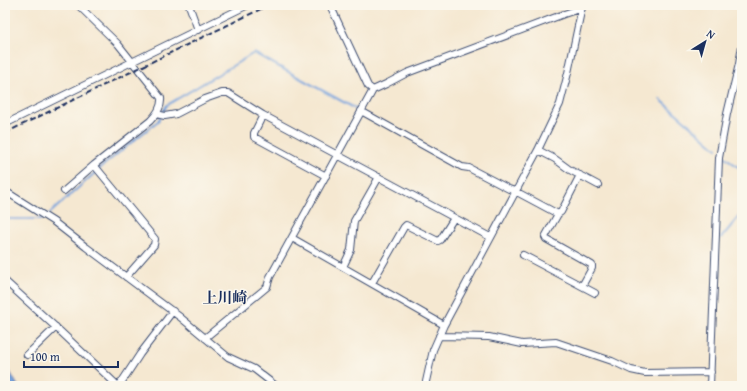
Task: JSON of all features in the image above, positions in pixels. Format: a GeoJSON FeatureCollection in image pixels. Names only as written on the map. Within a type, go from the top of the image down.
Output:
{"type":"FeatureCollection","features":[{"type":"Feature","properties":{"kind":"street"},"geometry":{"type":"LineString","coordinates":[[64,191],[94,165],[150,121],[156,114],[161,103],[161,98],[118,44],[78,5]]}},
{"type":"Feature","properties":{"kind":"street"},"geometry":{"type":"LineString","coordinates":[[189,5],[198,30]]}},
{"type":"Feature","properties":{"kind":"street"},"geometry":{"type":"LineString","coordinates":[[5,124],[248,5]]}},
{"type":"Feature","properties":{"kind":"street"},"geometry":{"type":"LineString","coordinates":[[330,5],[368,86],[373,90]]}},
{"type":"Feature","properties":{"kind":"street"},"geometry":{"type":"LineString","coordinates":[[206,338],[267,287],[270,277],[373,90],[430,64],[582,7]]}},
{"type":"Feature","properties":{"kind":"street"},"geometry":{"type":"LineString","coordinates":[[425,386],[433,350],[444,325],[538,150],[560,104],[582,7]]}},
{"type":"Feature","properties":{"kind":"street"},"geometry":{"type":"LineString","coordinates":[[710,386],[719,158],[742,46]]}},
{"type":"Feature","properties":{"kind":"street"},"geometry":{"type":"LineString","coordinates":[[156,114],[165,116],[176,114],[204,100],[225,92],[231,94],[263,115],[490,237]]}},
{"type":"Feature","properties":{"kind":"street"},"geometry":{"type":"LineString","coordinates":[[361,111],[462,167],[469,168],[558,214]]}},
{"type":"Feature","properties":{"kind":"street"},"geometry":{"type":"LineString","coordinates":[[263,115],[254,132],[254,137],[326,176]]}},
{"type":"Feature","properties":{"kind":"street"},"geometry":{"type":"LineString","coordinates":[[538,150],[598,185]]}},
{"type":"Feature","properties":{"kind":"street"},"geometry":{"type":"LineString","coordinates":[[94,165],[155,239],[154,245],[126,277]]}},
{"type":"Feature","properties":{"kind":"street"},"geometry":{"type":"LineString","coordinates":[[580,175],[561,212],[558,214],[545,237],[546,239],[592,264],[592,268],[582,286]]}},
{"type":"Feature","properties":{"kind":"street"},"geometry":{"type":"LineString","coordinates":[[343,267],[351,250],[354,221],[379,177]]}},
{"type":"Feature","properties":{"kind":"street"},"geometry":{"type":"LineString","coordinates":[[5,191],[54,222],[173,311],[228,357],[254,369],[276,386]]}},
{"type":"Feature","properties":{"kind":"street"},"geometry":{"type":"LineString","coordinates":[[372,283],[406,225],[438,241],[454,218]]}},
{"type":"Feature","properties":{"kind":"street"},"geometry":{"type":"LineString","coordinates":[[292,238],[444,325]]}},
{"type":"Feature","properties":{"kind":"street"},"geometry":{"type":"LineString","coordinates":[[523,255],[595,293]]}},
{"type":"Feature","properties":{"kind":"street"},"geometry":{"type":"LineString","coordinates":[[5,281],[121,385],[140,354],[173,311]]}},
{"type":"Feature","properties":{"kind":"street"},"geometry":{"type":"LineString","coordinates":[[26,355],[56,327]]}},
{"type":"Feature","properties":{"kind":"street"},"geometry":{"type":"LineString","coordinates":[[439,336],[489,337],[522,344],[556,342],[612,361],[631,370],[645,373],[710,372]]}},
{"type":"Feature","properties":{"kind":"water"},"geometry":{"type":"Polygon","coordinates":[[[5,363],[18,386],[10,386],[5,377],[5,363]]]}},
{"type":"Feature","properties":{"kind":"waterway"},"geometry":{"type":"LineString","coordinates":[[5,219],[42,219],[106,163],[158,121],[167,105],[254,53],[358,110]]}},
{"type":"Feature","properties":{"kind":"waterway"},"geometry":{"type":"LineString","coordinates":[[660,99],[717,149]]}},
{"type":"Feature","properties":{"kind":"waterway"},"geometry":{"type":"LineString","coordinates":[[725,157],[742,170]]}},
{"type":"Feature","properties":{"kind":"waterway"},"geometry":{"type":"LineString","coordinates":[[721,238],[742,213]]}},
{"type":"Feature","properties":{"kind":"railway"},"geometry":{"type":"LineString","coordinates":[[5,133],[269,5]]}},
{"type":"Feature","properties":{"kind":"district","name":"上川崎"},"geometry":{"type":"Point","coordinates":[225,298]}}]}
